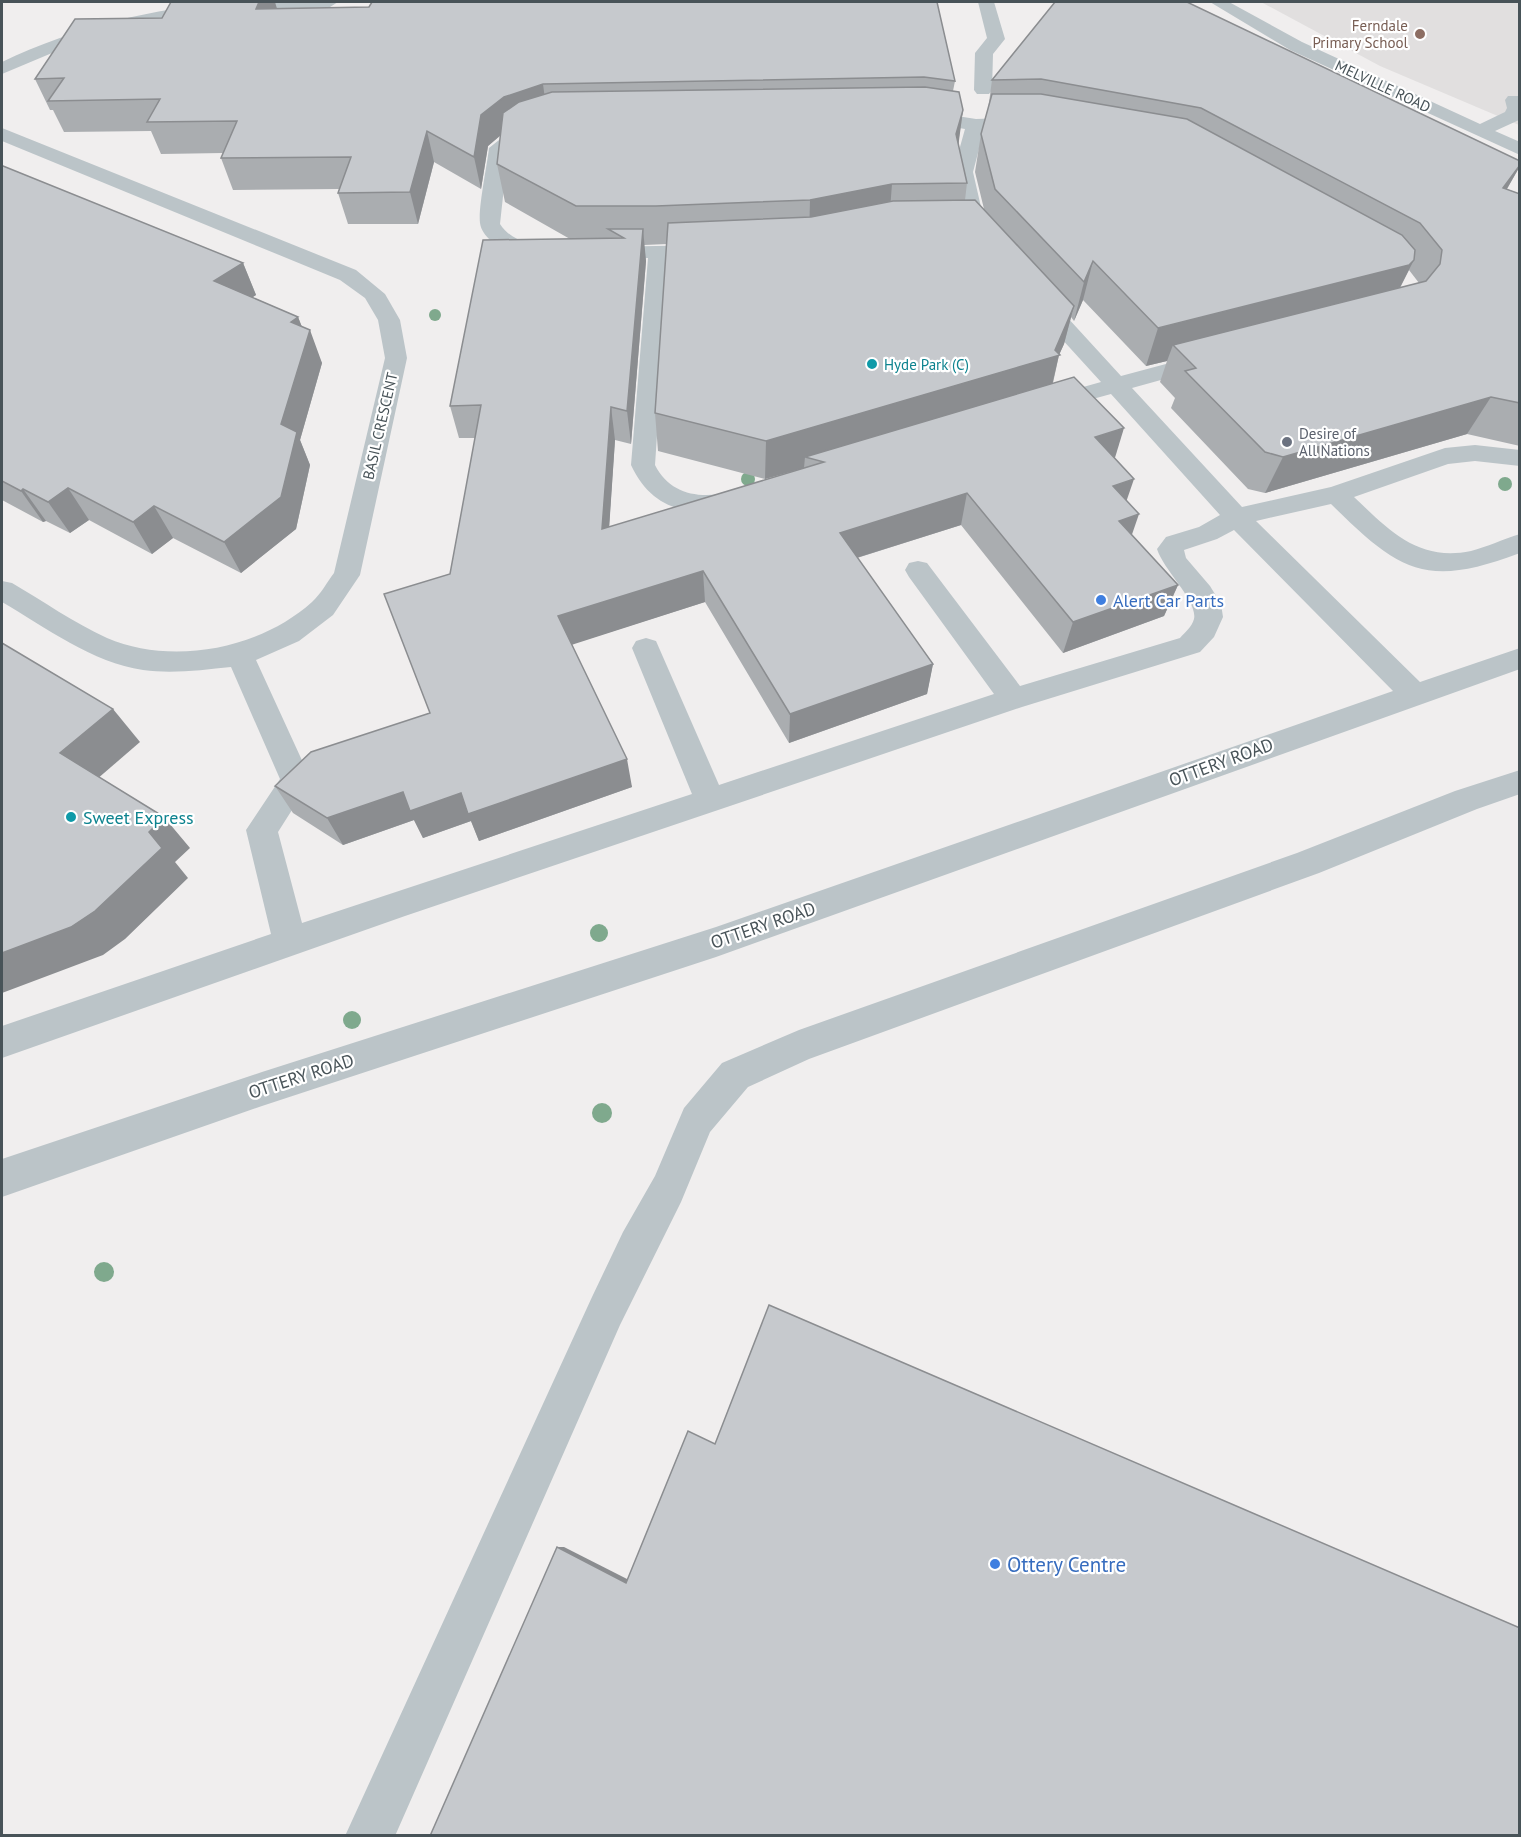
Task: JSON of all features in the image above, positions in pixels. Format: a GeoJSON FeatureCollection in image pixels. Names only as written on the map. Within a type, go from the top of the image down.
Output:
{"type":"FeatureCollection","features":[{"type":"Feature","properties":{"kind":"street"},"geometry":{"type":"LineString","coordinates":[[2,69],[50,46],[102,28],[149,17],[238,5],[330,2]]}},
{"type":"Feature","properties":{"kind":"street"},"geometry":{"type":"LineString","coordinates":[[982,90],[984,53],[996,39],[986,2]]}},
{"type":"Feature","properties":{"kind":"street","name":"MELVILLE ROAD"},"geometry":{"type":"LineString","coordinates":[[1218,2],[1296,46],[1520,149]]}},
{"type":"Feature","properties":{"kind":"street"},"geometry":{"type":"LineString","coordinates":[[1479,131],[1512,116],[1516,108],[1514,100]]}},
{"type":"Feature","properties":{"kind":"street"},"geometry":{"type":"LineString","coordinates":[[897,116],[921,116],[976,125],[1034,123],[1045,125]]}},
{"type":"Feature","properties":{"kind":"street"},"geometry":{"type":"LineString","coordinates":[[976,125],[963,172],[965,230],[999,256]]}},
{"type":"Feature","properties":{"kind":"street"},"geometry":{"type":"LineString","coordinates":[[536,126],[517,134],[500,148],[490,224],[494,232],[512,245],[543,253],[560,253]]}},
{"type":"Feature","properties":{"kind":"street","name":"BASIL CRESCENT"},"geometry":{"type":"LineString","coordinates":[[2,134],[348,275],[374,294],[389,320],[396,358],[347,574],[323,608],[289,634],[240,655],[191,661],[142,659],[97,645],[2,590]]}},
{"type":"Feature","properties":{"kind":"street"},"geometry":{"type":"LineString","coordinates":[[582,253],[728,250]]}},
{"type":"Feature","properties":{"kind":"street"},"geometry":{"type":"LineString","coordinates":[[659,253],[643,465],[646,476],[653,486],[664,494],[695,504],[729,501],[752,494]]}},
{"type":"Feature","properties":{"kind":"street"},"geometry":{"type":"LineString","coordinates":[[1022,282],[1236,518],[1414,694]]}},
{"type":"Feature","properties":{"kind":"street"},"geometry":{"type":"LineString","coordinates":[[1024,412],[1115,384],[1228,355]]}},
{"type":"Feature","properties":{"kind":"street"},"geometry":{"type":"LineString","coordinates":[[2,1042],[405,902],[711,802],[1014,699],[1190,645],[1204,628],[1208,618],[1207,606],[1203,595],[1173,560],[1170,549],[1175,543],[1208,533],[1236,518],[1336,494],[1445,456],[1475,453],[1520,458]]}},
{"type":"Feature","properties":{"kind":"street"},"geometry":{"type":"LineString","coordinates":[[1336,494],[1387,543],[1407,556],[1431,562],[1450,563],[1470,560],[1520,543]]}},
{"type":"Feature","properties":{"kind":"street"},"geometry":{"type":"LineString","coordinates":[[918,570],[1014,699]]}},
{"type":"Feature","properties":{"kind":"street"},"geometry":{"type":"LineString","coordinates":[[646,648],[711,802]]}},
{"type":"Feature","properties":{"kind":"street"},"geometry":{"type":"LineString","coordinates":[[240,655],[296,780],[262,830],[290,943]]}},
{"type":"Feature","properties":{"kind":"street","name":"OTTERY ROAD"},"geometry":{"type":"LineString","coordinates":[[2,1178],[262,1089],[716,942],[1520,658]]}},
{"type":"Feature","properties":{"kind":"street"},"geometry":{"type":"LineString","coordinates":[[370,1836],[606,1311],[637,1246],[668,1189],[697,1120],[735,1075],[799,1046],[1308,863],[1466,800],[1520,782]]}},
{"type":"Feature","properties":{"kind":"shaded area","name":"Ferndale Primary School"},"geometry":{"type":"Polygon","coordinates":[[[1261,2],[1519,2],[1519,125],[1380,66],[1261,2]]]}},
{"type":"Feature","properties":{"kind":"building"},"geometry":{"type":"Polygon","coordinates":[[[171,2],[259,2],[256,9],[369,7],[372,2],[937,2],[955,81],[924,77],[543,84],[504,97],[481,115],[474,157],[427,131],[410,192],[338,193],[351,157],[221,158],[237,121],[147,122],[160,99],[48,101],[64,78],[35,79],[75,19],[162,18],[171,2]]]}},
{"type":"Feature","properties":{"kind":"building"},"geometry":{"type":"Polygon","coordinates":[[[1055,2],[1187,2],[1520,161],[1520,165],[1503,188],[1520,194],[1520,403],[1491,397],[1283,457],[1265,452],[1185,371],[1196,368],[1173,345],[1426,281],[1440,264],[1442,250],[1420,223],[1201,108],[1041,79],[992,80],[1055,2]]]}},
{"type":"Feature","properties":{"kind":"building"},"geometry":{"type":"Polygon","coordinates":[[[925,87],[959,92],[963,110],[956,134],[967,183],[892,184],[810,200],[656,206],[576,206],[497,164],[503,113],[519,102],[552,92],[925,87]]]}},
{"type":"Feature","properties":{"kind":"building"},"geometry":{"type":"Polygon","coordinates":[[[992,94],[1041,94],[1187,119],[1402,235],[1415,250],[1414,260],[1409,265],[1158,328],[1093,261],[1084,282],[995,189],[981,134],[992,94]]]}},
{"type":"Feature","properties":{"kind":"building"},"geometry":{"type":"Polygon","coordinates":[[[3,166],[243,263],[214,281],[298,317],[291,322],[310,330],[281,424],[297,432],[281,497],[224,542],[154,506],[133,522],[68,488],[48,502],[2,481],[3,166]]]}},
{"type":"Feature","properties":{"kind":"building"},"geometry":{"type":"Polygon","coordinates":[[[975,200],[1074,306],[1055,350],[1060,355],[766,441],[655,413],[668,223],[811,217],[893,201],[975,200]]]}},
{"type":"Feature","properties":{"kind":"building"},"geometry":{"type":"Polygon","coordinates":[[[608,229],[643,229],[627,411],[611,407],[602,529],[824,462],[805,457],[1074,377],[1124,428],[1095,437],[1134,479],[1113,486],[1139,514],[1119,521],[1178,585],[1073,622],[967,493],[840,533],[933,664],[790,714],[703,571],[558,616],[627,759],[468,814],[461,793],[410,811],[403,792],[327,818],[275,786],[311,752],[430,713],[384,594],[450,574],[481,405],[450,406],[483,240],[624,238],[608,229]]]}},
{"type":"Feature","properties":{"kind":"building","name":"Sweet Express"},"geometry":{"type":"Polygon","coordinates":[[[2,643],[113,709],[60,753],[164,817],[149,832],[162,848],[95,911],[71,927],[2,953],[2,643]]]}},
{"type":"Feature","properties":{"kind":"building","name":"Ottery Centre"},"geometry":{"type":"Polygon","coordinates":[[[769,1305],[1520,1628],[1520,1836],[430,1836],[557,1547],[626,1583],[688,1431],[715,1444],[769,1305]]]}},
{"type":"Feature","properties":{"kind":"place","name":"Ferndale Primary School"},"geometry":{"type":"Point","coordinates":[1420,34]}},
{"type":"Feature","properties":{"kind":"place","name":"Hyde Park (C)"},"geometry":{"type":"Point","coordinates":[872,364]}},
{"type":"Feature","properties":{"kind":"place","name":"Desire of All Nations"},"geometry":{"type":"Point","coordinates":[1287,442]}},
{"type":"Feature","properties":{"kind":"place","name":"Alert Car Parts"},"geometry":{"type":"Point","coordinates":[1101,600]}},
{"type":"Feature","properties":{"kind":"place","name":"Sweet Express"},"geometry":{"type":"Point","coordinates":[71,817]}},
{"type":"Feature","properties":{"kind":"place","name":"Ottery Centre"},"geometry":{"type":"Point","coordinates":[995,1564]}}]}
